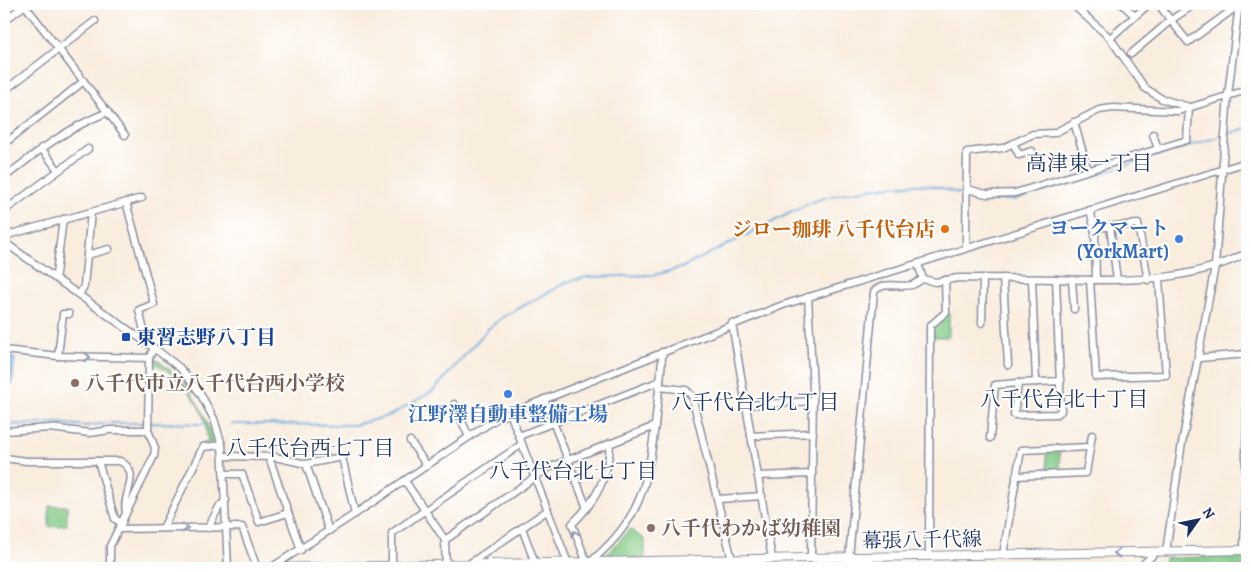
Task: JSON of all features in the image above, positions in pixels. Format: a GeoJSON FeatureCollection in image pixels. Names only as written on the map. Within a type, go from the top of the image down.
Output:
{"type":"FeatureCollection","features":[{"type":"Feature","properties":{"kind":"main road","name":"幕張八千代線"},"geometry":{"type":"LineString","coordinates":[[270,568],[521,566],[534,563],[568,563],[586,566],[678,565],[737,563],[772,559],[1246,550]]}},
{"type":"Feature","properties":{"kind":"street"},"geometry":{"type":"LineString","coordinates":[[4,21],[24,4],[125,135]]}},
{"type":"Feature","properties":{"kind":"street"},"geometry":{"type":"LineString","coordinates":[[1072,4],[1110,38],[1145,88],[1162,99],[1190,107]]}},
{"type":"Feature","properties":{"kind":"street"},"geometry":{"type":"LineString","coordinates":[[1122,4],[1135,16]]}},
{"type":"Feature","properties":{"kind":"street"},"geometry":{"type":"LineString","coordinates":[[1110,38],[1149,4]]}},
{"type":"Feature","properties":{"kind":"street"},"geometry":{"type":"LineString","coordinates":[[1158,4],[1188,42],[1239,4]]}},
{"type":"Feature","properties":{"kind":"street"},"geometry":{"type":"LineString","coordinates":[[1131,54],[1171,20],[1195,4]]}},
{"type":"Feature","properties":{"kind":"street"},"geometry":{"type":"LineString","coordinates":[[1166,552],[1181,449],[1215,266],[1224,169],[1228,96],[1239,4]]}},
{"type":"Feature","properties":{"kind":"street"},"geometry":{"type":"LineString","coordinates":[[4,91],[95,21]]}},
{"type":"Feature","properties":{"kind":"street"},"geometry":{"type":"LineString","coordinates":[[4,144],[84,82]]}},
{"type":"Feature","properties":{"kind":"street"},"geometry":{"type":"LineString","coordinates":[[966,248],[966,152],[1014,145],[1033,134],[1054,133],[1088,113],[1106,108],[1178,111],[1247,90]]}},
{"type":"Feature","properties":{"kind":"street"},"geometry":{"type":"LineString","coordinates":[[967,191],[986,194],[1015,193],[1187,140],[1190,107]]}},
{"type":"Feature","properties":{"kind":"street"},"geometry":{"type":"LineString","coordinates":[[4,178],[41,148],[87,120],[108,112]]}},
{"type":"Feature","properties":{"kind":"street"},"geometry":{"type":"LineString","coordinates":[[1074,122],[1088,170]]}},
{"type":"Feature","properties":{"kind":"street"},"geometry":{"type":"LineString","coordinates":[[1153,134],[1158,149]]}},
{"type":"Feature","properties":{"kind":"street"},"geometry":{"type":"LineString","coordinates":[[1014,145],[1019,155],[1032,151]]}},
{"type":"Feature","properties":{"kind":"street"},"geometry":{"type":"LineString","coordinates":[[41,148],[58,170]]}},
{"type":"Feature","properties":{"kind":"street"},"geometry":{"type":"LineString","coordinates":[[4,214],[8,208],[88,149]]}},
{"type":"Feature","properties":{"kind":"street"},"geometry":{"type":"LineString","coordinates":[[270,568],[301,550],[498,418],[510,413],[732,323],[808,297],[1247,162]]}},
{"type":"Feature","properties":{"kind":"street"},"geometry":{"type":"LineString","coordinates":[[4,236],[142,198]]}},
{"type":"Feature","properties":{"kind":"street"},"geometry":{"type":"LineString","coordinates":[[126,202],[154,304],[139,310],[144,335],[140,338]]}},
{"type":"Feature","properties":{"kind":"street"},"geometry":{"type":"LineString","coordinates":[[1090,210],[1094,228],[1093,280],[1096,377],[1166,375],[1159,279]]}},
{"type":"Feature","properties":{"kind":"street"},"geometry":{"type":"LineString","coordinates":[[79,295],[84,286],[91,212]]}},
{"type":"Feature","properties":{"kind":"street"},"geometry":{"type":"LineString","coordinates":[[53,277],[56,274],[64,219]]}},
{"type":"Feature","properties":{"kind":"street"},"geometry":{"type":"LineString","coordinates":[[1094,228],[1138,224],[1148,280]]}},
{"type":"Feature","properties":{"kind":"street"},"geometry":{"type":"LineString","coordinates":[[1110,226],[1117,280]]}},
{"type":"Feature","properties":{"kind":"street"},"geometry":{"type":"LineString","coordinates":[[4,242],[154,348],[180,368],[190,380],[214,419],[222,445],[228,568]]}},
{"type":"Feature","properties":{"kind":"street"},"geometry":{"type":"LineString","coordinates":[[87,255],[109,249]]}},
{"type":"Feature","properties":{"kind":"street"},"geometry":{"type":"LineString","coordinates":[[923,278],[935,282],[983,278],[1148,280],[1224,264],[1247,252]]}},
{"type":"Feature","properties":{"kind":"street"},"geometry":{"type":"LineString","coordinates":[[918,264],[923,278]]}},
{"type":"Feature","properties":{"kind":"street"},"geometry":{"type":"LineString","coordinates":[[848,568],[874,292],[878,288],[890,285],[912,285],[923,278]]}},
{"type":"Feature","properties":{"kind":"street"},"geometry":{"type":"LineString","coordinates":[[982,323],[983,278]]}},
{"type":"Feature","properties":{"kind":"street"},"geometry":{"type":"LineString","coordinates":[[1003,278],[1008,366]]}},
{"type":"Feature","properties":{"kind":"street"},"geometry":{"type":"LineString","coordinates":[[1032,278],[1036,382]]}},
{"type":"Feature","properties":{"kind":"street"},"geometry":{"type":"LineString","coordinates":[[1018,383],[1014,415],[1057,414],[1061,411],[1056,279]]}},
{"type":"Feature","properties":{"kind":"street"},"geometry":{"type":"LineString","coordinates":[[929,556],[930,326],[946,312],[945,280]]}},
{"type":"Feature","properties":{"kind":"street"},"geometry":{"type":"LineString","coordinates":[[1072,280],[1074,309]]}},
{"type":"Feature","properties":{"kind":"street"},"geometry":{"type":"LineString","coordinates":[[808,297],[813,401],[811,558]]}},
{"type":"Feature","properties":{"kind":"street"},"geometry":{"type":"LineString","coordinates":[[58,356],[63,314],[69,314]]}},
{"type":"Feature","properties":{"kind":"street"},"geometry":{"type":"LineString","coordinates":[[732,323],[772,559]]}},
{"type":"Feature","properties":{"kind":"street"},"geometry":{"type":"LineString","coordinates":[[110,568],[110,546],[154,456],[155,448],[148,426],[149,358],[154,348]]}},
{"type":"Feature","properties":{"kind":"street"},"geometry":{"type":"LineString","coordinates":[[4,350],[58,356],[149,358]]}},
{"type":"Feature","properties":{"kind":"street"},"geometry":{"type":"LineString","coordinates":[[586,566],[620,535],[634,512],[648,477],[662,352]]}},
{"type":"Feature","properties":{"kind":"street"},"geometry":{"type":"LineString","coordinates":[[1199,358],[1247,354]]}},
{"type":"Feature","properties":{"kind":"street"},"geometry":{"type":"LineString","coordinates":[[990,438],[995,385],[1061,381]]}},
{"type":"Feature","properties":{"kind":"street"},"geometry":{"type":"LineString","coordinates":[[520,436],[659,384],[686,390],[692,396],[737,563]]}},
{"type":"Feature","properties":{"kind":"street"},"geometry":{"type":"LineString","coordinates":[[544,399],[587,508]]}},
{"type":"Feature","properties":{"kind":"street"},"geometry":{"type":"LineString","coordinates":[[746,405],[813,401]]}},
{"type":"Feature","properties":{"kind":"street"},"geometry":{"type":"LineString","coordinates":[[454,404],[470,437]]}},
{"type":"Feature","properties":{"kind":"street"},"geometry":{"type":"LineString","coordinates":[[1246,550],[1247,407]]}},
{"type":"Feature","properties":{"kind":"street"},"geometry":{"type":"LineString","coordinates":[[510,413],[568,563]]}},
{"type":"Feature","properties":{"kind":"street"},"geometry":{"type":"LineString","coordinates":[[4,431],[50,428],[90,433],[148,426]]}},
{"type":"Feature","properties":{"kind":"street"},"geometry":{"type":"LineString","coordinates":[[445,540],[535,477],[568,460],[655,426]]}},
{"type":"Feature","properties":{"kind":"street"},"geometry":{"type":"LineString","coordinates":[[751,436],[813,433]]}},
{"type":"Feature","properties":{"kind":"street"},"geometry":{"type":"LineString","coordinates":[[1016,476],[1086,473],[1092,435]]}},
{"type":"Feature","properties":{"kind":"street"},"geometry":{"type":"LineString","coordinates":[[410,442],[427,466]]}},
{"type":"Feature","properties":{"kind":"street"},"geometry":{"type":"LineString","coordinates":[[586,566],[585,558],[572,524],[587,508],[604,479],[608,467],[610,443]]}},
{"type":"Feature","properties":{"kind":"street"},"geometry":{"type":"LineString","coordinates":[[392,566],[392,533],[522,444]]}},
{"type":"Feature","properties":{"kind":"street"},"geometry":{"type":"LineString","coordinates":[[163,528],[203,447],[222,445]]}},
{"type":"Feature","properties":{"kind":"street"},"geometry":{"type":"LineString","coordinates":[[1003,555],[1021,450],[1090,447]]}},
{"type":"Feature","properties":{"kind":"street"},"geometry":{"type":"LineString","coordinates":[[223,456],[268,457],[306,464],[342,457],[355,514]]}},
{"type":"Feature","properties":{"kind":"street"},"geometry":{"type":"LineString","coordinates":[[268,457],[301,550]]}},
{"type":"Feature","properties":{"kind":"street"},"geometry":{"type":"LineString","coordinates":[[4,458],[27,461],[120,461],[129,469],[131,480],[125,508],[126,513]]}},
{"type":"Feature","properties":{"kind":"street"},"geometry":{"type":"LineString","coordinates":[[98,461],[115,519],[120,526]]}},
{"type":"Feature","properties":{"kind":"street"},"geometry":{"type":"LineString","coordinates":[[306,464],[329,531]]}},
{"type":"Feature","properties":{"kind":"street"},"geometry":{"type":"LineString","coordinates":[[224,474],[242,474],[259,522],[288,513]]}},
{"type":"Feature","properties":{"kind":"street"},"geometry":{"type":"LineString","coordinates":[[758,476],[812,474]]}},
{"type":"Feature","properties":{"kind":"street"},"geometry":{"type":"LineString","coordinates":[[405,481],[445,540],[446,567]]}},
{"type":"Feature","properties":{"kind":"street"},"geometry":{"type":"LineString","coordinates":[[719,500],[762,496]]}},
{"type":"Feature","properties":{"kind":"street"},"geometry":{"type":"LineString","coordinates":[[208,528],[219,507],[226,500]]}},
{"type":"Feature","properties":{"kind":"street"},"geometry":{"type":"LineString","coordinates":[[468,565],[548,510]]}},
{"type":"Feature","properties":{"kind":"street"},"geometry":{"type":"LineString","coordinates":[[120,526],[163,528],[242,527],[256,568]]}},
{"type":"Feature","properties":{"kind":"street"},"geometry":{"type":"LineString","coordinates":[[522,528],[534,563]]}},
{"type":"Feature","properties":{"kind":"street"},"geometry":{"type":"LineString","coordinates":[[1139,568],[1156,552]]}},
{"type":"Feature","properties":{"kind":"street"},"geometry":{"type":"LineString","coordinates":[[820,558],[820,568]]}},
{"type":"Feature","properties":{"kind":"green space"},"geometry":{"type":"Polygon","coordinates":[[[949,313],[949,337],[932,337],[933,327],[949,313]]]}},
{"type":"Feature","properties":{"kind":"green space"},"geometry":{"type":"Polygon","coordinates":[[[156,359],[185,385],[193,396],[205,418],[213,443],[201,444],[208,441],[204,419],[199,409],[189,393],[176,378],[162,367],[154,364],[156,359]]]}},
{"type":"Feature","properties":{"kind":"green space"},"geometry":{"type":"Polygon","coordinates":[[[1059,450],[1061,471],[1048,473],[1046,451],[1059,450]]]}},
{"type":"Feature","properties":{"kind":"green space"},"geometry":{"type":"Polygon","coordinates":[[[49,506],[67,506],[67,525],[49,527],[49,506]]]}},
{"type":"Feature","properties":{"kind":"green space"},"geometry":{"type":"Polygon","coordinates":[[[630,529],[645,540],[645,558],[606,559],[605,556],[630,529]]]}},
{"type":"Feature","properties":{"kind":"green space"},"geometry":{"type":"Polygon","coordinates":[[[1247,556],[1247,568],[1164,568],[1165,558],[1247,556]]]}},
{"type":"Feature","properties":{"kind":"water"},"geometry":{"type":"Polygon","coordinates":[[[4,357],[15,358],[12,385],[4,384],[4,357]]]}},
{"type":"Feature","properties":{"kind":"waterway"},"geometry":{"type":"LineString","coordinates":[[969,197],[981,200],[1015,200],[1247,128]]}},
{"type":"Feature","properties":{"kind":"waterway"},"geometry":{"type":"LineString","coordinates":[[231,424],[355,425],[391,415],[433,391],[489,328],[503,317],[567,282],[587,277],[654,275],[681,268],[810,203],[836,195],[905,185],[935,187],[964,195]]}},
{"type":"Feature","properties":{"kind":"waterway"},"geometry":{"type":"LineString","coordinates":[[4,425],[56,423],[87,426],[106,423],[146,423]]}},
{"type":"Feature","properties":{"kind":"waterway"},"geometry":{"type":"LineString","coordinates":[[151,423],[204,424]]}},
{"type":"Feature","properties":{"kind":"place","name":"ジロー珈琲 八千代台店"},"geometry":{"type":"Point","coordinates":[945,229]}},
{"type":"Feature","properties":{"kind":"place","name":"ヨークマート (YorkMart)"},"geometry":{"type":"Point","coordinates":[1179,239]}},
{"type":"Feature","properties":{"kind":"place","name":"東習志野八丁目"},"geometry":{"type":"Point","coordinates":[126,337]}},
{"type":"Feature","properties":{"kind":"place","name":"八千代市立八千代台西小学校"},"geometry":{"type":"Point","coordinates":[75,383]}},
{"type":"Feature","properties":{"kind":"place","name":"江野澤自動車整備工場"},"geometry":{"type":"Point","coordinates":[508,394]}},
{"type":"Feature","properties":{"kind":"place","name":"八千代わかば幼稚園"},"geometry":{"type":"Point","coordinates":[651,528]}},
{"type":"Feature","properties":{"kind":"district","name":"高津東一丁目"},"geometry":{"type":"Point","coordinates":[1089,163]}},
{"type":"Feature","properties":{"kind":"district","name":"八千代台北十丁目"},"geometry":{"type":"Point","coordinates":[1064,399]}},
{"type":"Feature","properties":{"kind":"district","name":"八千代台北九丁目"},"geometry":{"type":"Point","coordinates":[755,402]}},
{"type":"Feature","properties":{"kind":"district","name":"八千代台西七丁目"},"geometry":{"type":"Point","coordinates":[310,448]}},
{"type":"Feature","properties":{"kind":"district","name":"八千代台北七丁目"},"geometry":{"type":"Point","coordinates":[573,471]}}]}
